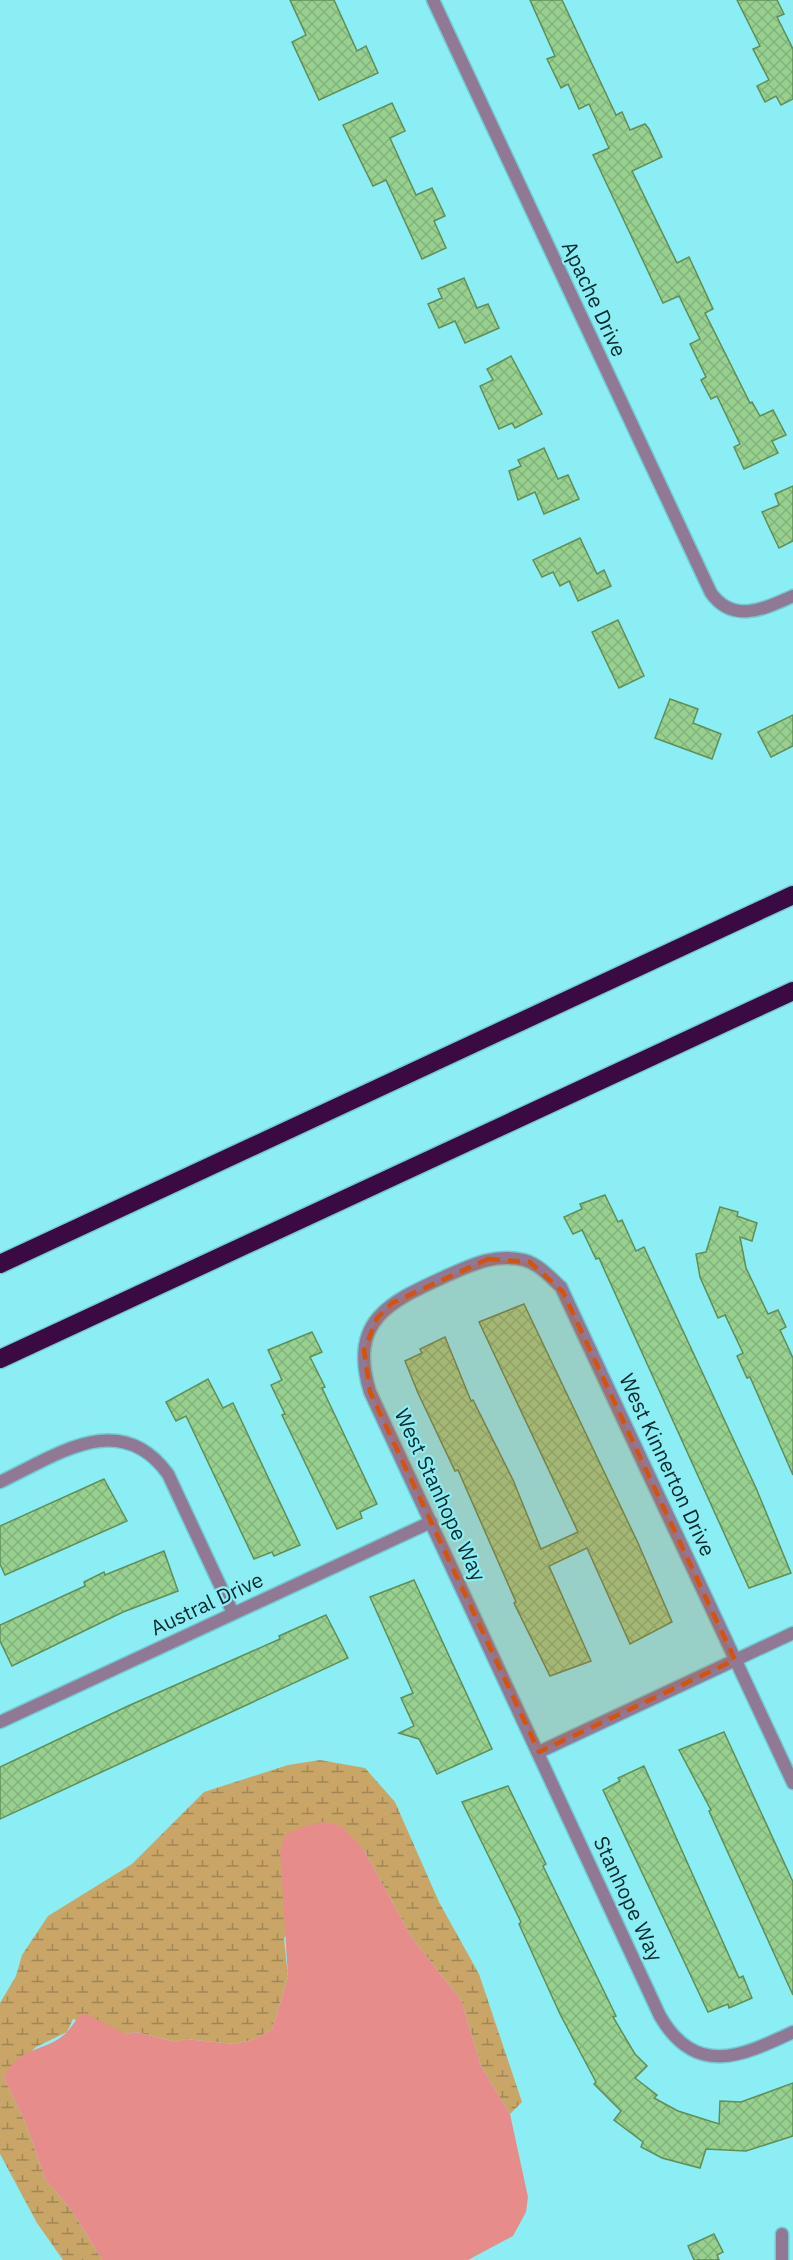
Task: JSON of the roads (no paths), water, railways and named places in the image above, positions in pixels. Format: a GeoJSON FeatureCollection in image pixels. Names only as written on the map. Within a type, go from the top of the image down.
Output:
{"type":"FeatureCollection","features":[{"type":"Feature","properties":{"kind":"highway"},"geometry":{"type":"LineString","coordinates":[[0,1264],[793,895]]}},
{"type":"Feature","properties":{"kind":"highway"},"geometry":{"type":"LineString","coordinates":[[0,1359],[793,991]]}},
{"type":"Feature","properties":{"kind":"street","name":"Apache Drive"},"geometry":{"type":"LineString","coordinates":[[433,0],[711,592],[728,609],[749,612],[765,609],[793,596]]}},
{"type":"Feature","properties":{"kind":"street","name":"West Kinnerton Drive"},"geometry":{"type":"LineString","coordinates":[[439,1279],[480,1261],[511,1258],[530,1262],[561,1287],[793,1783]]}},
{"type":"Feature","properties":{"kind":"street","name":"West Stanhope Way"},"geometry":{"type":"LineString","coordinates":[[439,1279],[400,1298],[383,1310],[370,1330],[364,1350],[366,1378],[370,1392],[539,1752]]}},
{"type":"Feature","properties":{"kind":"street"},"geometry":{"type":"LineString","coordinates":[[0,1482],[90,1441],[118,1440],[138,1446],[160,1462],[168,1474],[232,1613]]}},
{"type":"Feature","properties":{"kind":"street","name":"Austral Drive"},"geometry":{"type":"LineString","coordinates":[[0,1722],[431,1522]]}},
{"type":"Feature","properties":{"kind":"street"},"geometry":{"type":"LineString","coordinates":[[539,1752],[793,1633]]}},
{"type":"Feature","properties":{"kind":"street","name":"Stanhope Way"},"geometry":{"type":"LineString","coordinates":[[539,1752],[660,2016],[676,2038],[696,2050],[715,2056],[737,2056],[793,2032]]}},
{"type":"Feature","properties":{"kind":"street"},"geometry":{"type":"LineString","coordinates":[[782,2234],[782,2260]]}}]}
